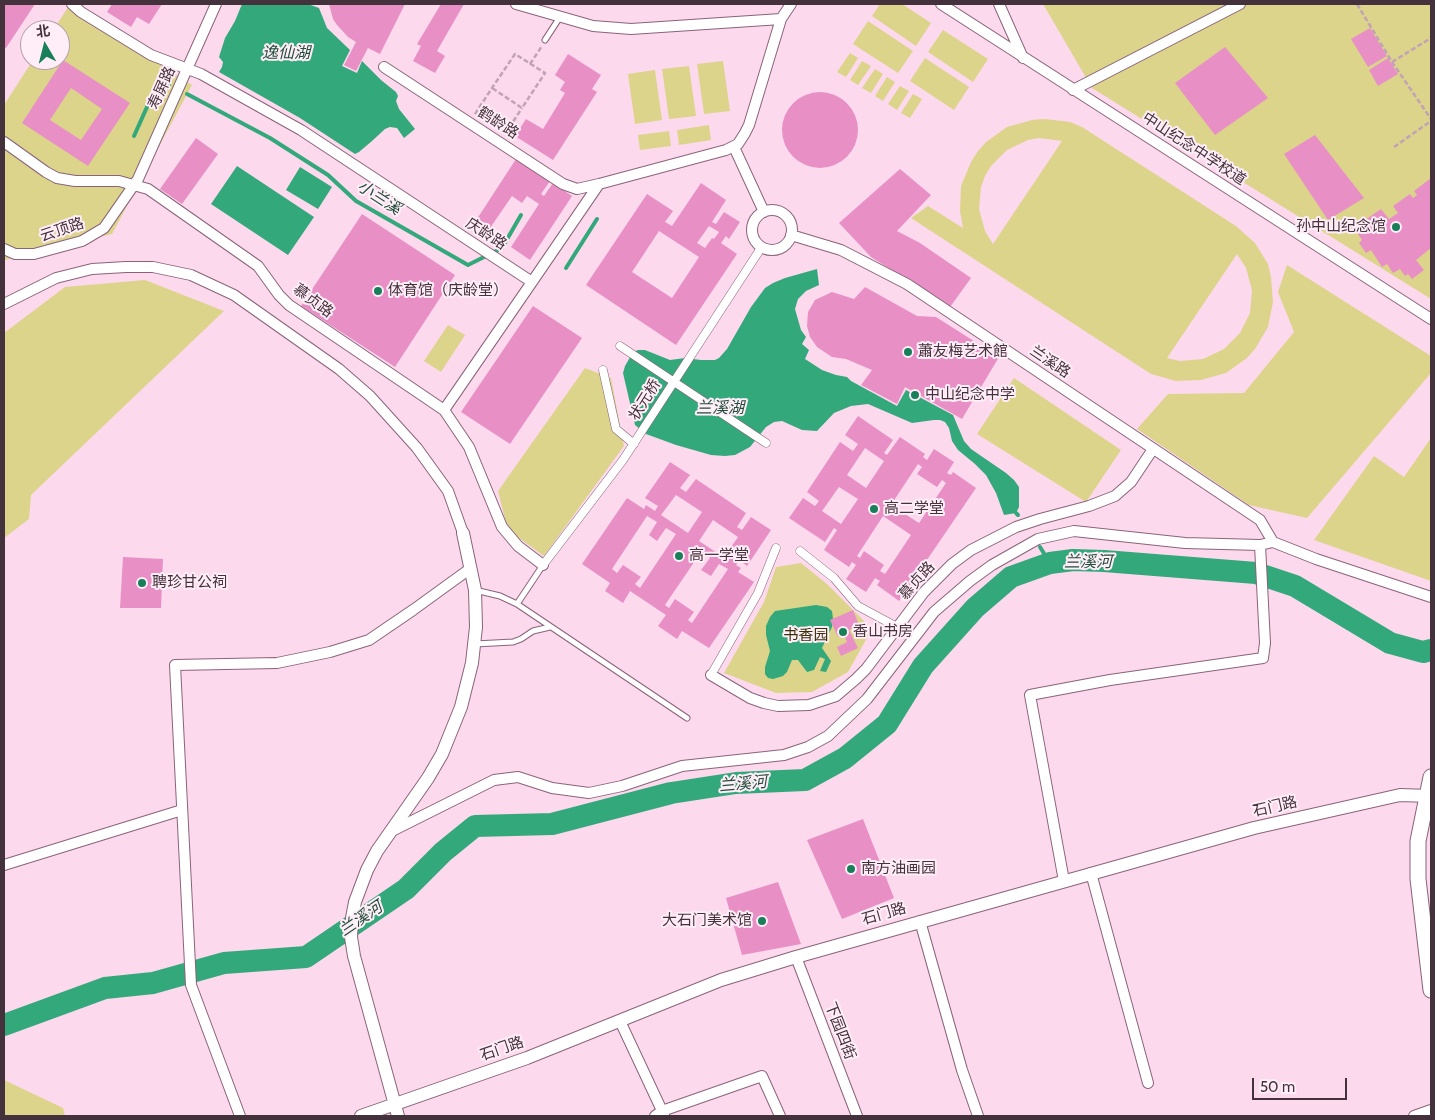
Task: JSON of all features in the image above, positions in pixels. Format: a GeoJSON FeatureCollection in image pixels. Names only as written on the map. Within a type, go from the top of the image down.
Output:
{"type":"FeatureCollection","features":[{"type":"Feature","properties":{"kind":"main road"},"geometry":{"type":"LineString","coordinates":[[1431,777],[1429,796],[1418,841],[1418,880],[1431,990]]}},
{"type":"Feature","properties":{"kind":"street","name":"庆龄路"},"geometry":{"type":"LineString","coordinates":[[72,4],[84,8],[151,55],[187,68],[221,84],[301,130],[532,282]]}},
{"type":"Feature","properties":{"kind":"street","name":"寿屏路"},"geometry":{"type":"LineString","coordinates":[[135,184],[216,4]]}},
{"type":"Feature","properties":{"kind":"street"},"geometry":{"type":"LineString","coordinates":[[516,4],[593,26],[631,30],[781,19]]}},
{"type":"Feature","properties":{"kind":"street"},"geometry":{"type":"LineString","coordinates":[[444,410],[600,184],[734,147],[742,140],[781,19],[791,4]]}},
{"type":"Feature","properties":{"kind":"street","name":"中山纪念中学校道"},"geometry":{"type":"LineString","coordinates":[[941,4],[1431,319]]}},
{"type":"Feature","properties":{"kind":"street"},"geometry":{"type":"LineString","coordinates":[[999,4],[1024,58]]}},
{"type":"Feature","properties":{"kind":"street"},"geometry":{"type":"LineString","coordinates":[[1074,90],[1240,4]]}},
{"type":"Feature","properties":{"kind":"street","name":"鹤龄路"},"geometry":{"type":"LineString","coordinates":[[384,67],[569,187],[586,188],[600,184]]}},
{"type":"Feature","properties":{"kind":"street","name":"慕贞路"},"geometry":{"type":"LineString","coordinates":[[4,142],[57,178],[75,181],[119,181],[148,189],[258,266],[279,295],[289,305],[444,410],[469,447],[502,527],[518,546],[543,565]]}},
{"type":"Feature","properties":{"kind":"street"},"geometry":{"type":"LineString","coordinates":[[734,147],[764,212]]}},
{"type":"Feature","properties":{"kind":"street","name":"云顶路"},"geometry":{"type":"LineString","coordinates":[[4,249],[15,254],[34,254],[94,235],[104,228],[135,184]]}},
{"type":"Feature","properties":{"kind":"street"},"geometry":{"type":"LineString","coordinates":[[776,211],[787,217],[790,223],[791,235],[785,246],[779,249],[767,250],[762,248],[757,244],[752,232],[754,220],[764,212],[776,211]]}},
{"type":"Feature","properties":{"kind":"street","name":"兰溪路"},"geometry":{"type":"LineString","coordinates":[[791,235],[841,250],[907,284],[1260,520],[1273,542]]}},
{"type":"Feature","properties":{"kind":"street","name":"状元桥"},"geometry":{"type":"LineString","coordinates":[[543,565],[634,444],[762,248]]}},
{"type":"Feature","properties":{"kind":"street"},"geometry":{"type":"LineString","coordinates":[[4,304],[56,278],[92,269],[153,267],[191,275],[234,295],[339,369],[370,396],[417,448],[448,491],[463,533],[475,590],[475,644],[467,685],[452,732],[428,778],[389,833],[367,870],[355,902],[352,918],[354,956],[396,1110]]}},
{"type":"Feature","properties":{"kind":"street","name":"状元桥"},"geometry":{"type":"LineString","coordinates":[[620,346],[764,442]]}},
{"type":"Feature","properties":{"kind":"street"},"geometry":{"type":"LineString","coordinates":[[603,370],[616,429],[634,444]]}},
{"type":"Feature","properties":{"kind":"street","name":"慕贞路"},"geometry":{"type":"LineString","coordinates":[[711,676],[736,692],[764,703],[778,706],[809,705],[836,696],[866,669],[936,579],[971,550],[1016,527],[1089,506],[1115,496],[1131,482],[1153,449]]}},
{"type":"Feature","properties":{"kind":"street"},"geometry":{"type":"LineString","coordinates":[[389,833],[494,780],[518,777],[552,788],[589,792],[622,786],[682,766],[784,755],[808,747],[828,736],[867,699],[934,612],[992,565],[1038,539],[1074,531],[1185,543],[1260,546],[1273,542],[1316,559],[1431,597]]}},
{"type":"Feature","properties":{"kind":"street"},"geometry":{"type":"LineString","coordinates":[[1064,881],[1030,695],[1110,680],[1263,658],[1265,643],[1260,546]]}},
{"type":"Feature","properties":{"kind":"street"},"geometry":{"type":"LineString","coordinates":[[711,676],[758,593],[776,548]]}},
{"type":"Feature","properties":{"kind":"street"},"geometry":{"type":"LineString","coordinates":[[800,551],[834,578],[858,606],[898,627]]}},
{"type":"Feature","properties":{"kind":"street"},"geometry":{"type":"LineString","coordinates":[[240,1116],[191,985],[174,665],[277,662],[338,650],[368,640],[471,568]]}},
{"type":"Feature","properties":{"kind":"street","name":"石门路"},"geometry":{"type":"LineString","coordinates":[[360,1116],[396,1110],[721,980],[796,957],[1254,828],[1400,795],[1429,796]]}},
{"type":"Feature","properties":{"kind":"street"},"geometry":{"type":"LineString","coordinates":[[4,865],[182,810]]}},
{"type":"Feature","properties":{"kind":"street"},"geometry":{"type":"LineString","coordinates":[[1091,873],[1148,1083]]}},
{"type":"Feature","properties":{"kind":"street"},"geometry":{"type":"LineString","coordinates":[[920,921],[962,1070],[978,1116]]}},
{"type":"Feature","properties":{"kind":"street","name":"下园四街"},"geometry":{"type":"LineString","coordinates":[[796,957],[857,1116]]}},
{"type":"Feature","properties":{"kind":"street"},"geometry":{"type":"LineString","coordinates":[[620,1021],[660,1114],[762,1076],[780,1116]]}},
{"type":"Feature","properties":{"kind":"street"},"geometry":{"type":"LineString","coordinates":[[1414,1116],[1431,1110]]}},
{"type":"Feature","properties":{"kind":"lane"},"geometry":{"type":"LineString","coordinates":[[545,40],[560,16]]}},
{"type":"Feature","properties":{"kind":"lane"},"geometry":{"type":"LineString","coordinates":[[517,604],[543,565]]}},
{"type":"Feature","properties":{"kind":"lane"},"geometry":{"type":"LineString","coordinates":[[475,590],[500,596],[517,604],[686,718]]}},
{"type":"Feature","properties":{"kind":"lane"},"geometry":{"type":"LineString","coordinates":[[475,644],[512,642],[521,639],[533,631],[550,627]]}},
{"type":"Feature","properties":{"kind":"path"},"geometry":{"type":"LineString","coordinates":[[1357,4],[1392,62],[1431,120],[1394,147]]}},
{"type":"Feature","properties":{"kind":"path"},"geometry":{"type":"LineString","coordinates":[[1392,62],[1431,38]]}},
{"type":"Feature","properties":{"kind":"path"},"geometry":{"type":"LineString","coordinates":[[530,64],[545,40]]}},
{"type":"Feature","properties":{"kind":"path"},"geometry":{"type":"LineString","coordinates":[[469,122],[515,54],[545,73],[499,142]]}},
{"type":"Feature","properties":{"kind":"path"},"geometry":{"type":"LineString","coordinates":[[492,88],[522,108]]}},
{"type":"Feature","properties":{"kind":"green space"},"geometry":{"type":"Polygon","coordinates":[[[880,4],[902,4],[931,23],[916,46],[872,16],[880,4]]]}},
{"type":"Feature","properties":{"kind":"green space"},"geometry":{"type":"Polygon","coordinates":[[[1043,4],[1431,4],[1431,299],[1092,88],[1043,4]]]}},
{"type":"Feature","properties":{"kind":"green space"},"geometry":{"type":"Polygon","coordinates":[[[69,6],[192,85],[112,234],[5,260],[4,105],[27,70],[70,70],[70,20],[60,20],[69,6]]]}},
{"type":"Feature","properties":{"kind":"green space"},"geometry":{"type":"Polygon","coordinates":[[[868,21],[913,51],[898,73],[853,44],[868,21]]]}},
{"type":"Feature","properties":{"kind":"green space"},"geometry":{"type":"Polygon","coordinates":[[[943,30],[988,59],[973,82],[928,52],[943,30]]]}},
{"type":"Feature","properties":{"kind":"green space"},"geometry":{"type":"Polygon","coordinates":[[[850,53],[858,58],[846,77],[837,72],[850,53]]]}},
{"type":"Feature","properties":{"kind":"green space"},"geometry":{"type":"Polygon","coordinates":[[[925,58],[969,87],[954,110],[910,81],[925,58]]]}},
{"type":"Feature","properties":{"kind":"green space"},"geometry":{"type":"Polygon","coordinates":[[[723,61],[730,111],[704,114],[697,64],[723,61]]]}},
{"type":"Feature","properties":{"kind":"green space"},"geometry":{"type":"Polygon","coordinates":[[[862,61],[871,66],[858,85],[850,80],[862,61]]]}},
{"type":"Feature","properties":{"kind":"green space"},"geometry":{"type":"Polygon","coordinates":[[[689,66],[696,116],[669,119],[662,69],[689,66]]]}},
{"type":"Feature","properties":{"kind":"green space"},"geometry":{"type":"Polygon","coordinates":[[[875,69],[883,74],[871,93],[862,88],[875,69]]]}},
{"type":"Feature","properties":{"kind":"green space"},"geometry":{"type":"Polygon","coordinates":[[[655,70],[662,120],[635,124],[628,74],[655,70]]]}},
{"type":"Feature","properties":{"kind":"green space"},"geometry":{"type":"Polygon","coordinates":[[[887,77],[895,82],[883,101],[875,96],[887,77]]]}},
{"type":"Feature","properties":{"kind":"green space"},"geometry":{"type":"Polygon","coordinates":[[[900,86],[909,91],[897,110],[888,104],[900,86]]]}},
{"type":"Feature","properties":{"kind":"green space"},"geometry":{"type":"Polygon","coordinates":[[[913,94],[922,99],[910,118],[901,113],[913,94]]]}},
{"type":"Feature","properties":{"kind":"green space"},"geometry":{"type":"Polygon","coordinates":[[[1045,119],[1070,122],[1082,127],[1236,226],[1255,243],[1268,264],[1273,302],[1268,327],[1255,349],[1247,358],[1226,373],[1201,380],[1176,381],[1151,374],[911,218],[928,206],[963,228],[960,211],[961,186],[978,151],[986,142],[1007,127],[1032,120],[1045,119]],[[1039,138],[1028,140],[1007,150],[991,166],[985,176],[981,187],[979,209],[985,231],[993,244],[1062,141],[1039,138]],[[1237,254],[1167,358],[1180,361],[1203,359],[1224,349],[1240,333],[1250,313],[1252,290],[1246,268],[1237,254]]]}},
{"type":"Feature","properties":{"kind":"green space"},"geometry":{"type":"Polygon","coordinates":[[[709,125],[711,140],[679,145],[677,130],[709,125]]]}},
{"type":"Feature","properties":{"kind":"green space"},"geometry":{"type":"Polygon","coordinates":[[[669,131],[671,146],[640,150],[638,135],[669,131]]]}},
{"type":"Feature","properties":{"kind":"green space"},"geometry":{"type":"Polygon","coordinates":[[[1287,265],[1431,356],[1431,373],[1307,518],[1249,505],[1137,429],[1168,394],[1244,393],[1294,332],[1278,292],[1287,265]]]}},
{"type":"Feature","properties":{"kind":"green space"},"geometry":{"type":"Polygon","coordinates":[[[145,280],[224,311],[31,495],[29,519],[4,538],[4,333],[65,287],[145,280]]]}},
{"type":"Feature","properties":{"kind":"green space"},"geometry":{"type":"Polygon","coordinates":[[[448,325],[465,335],[441,372],[424,361],[448,325]]]}},
{"type":"Feature","properties":{"kind":"green space"},"geometry":{"type":"Polygon","coordinates":[[[585,368],[611,378],[624,446],[544,556],[508,530],[498,491],[585,368]]]}},
{"type":"Feature","properties":{"kind":"green space"},"geometry":{"type":"Polygon","coordinates":[[[1014,378],[1121,450],[1086,502],[977,434],[1014,378]]]}},
{"type":"Feature","properties":{"kind":"green space"},"geometry":{"type":"Polygon","coordinates":[[[1431,438],[1431,581],[1314,540],[1374,456],[1404,477],[1431,438]]]}},
{"type":"Feature","properties":{"kind":"green space","name":"书香园"},"geometry":{"type":"Polygon","coordinates":[[[801,563],[827,584],[872,629],[848,672],[812,692],[776,693],[724,673],[764,602],[776,567],[801,563]]]}},
{"type":"Feature","properties":{"kind":"green space"},"geometry":{"type":"Polygon","coordinates":[[[4,1080],[63,1108],[65,1116],[4,1116],[4,1080]]]}},
{"type":"Feature","properties":{"kind":"water","name":"逸仙湖"},"geometry":{"type":"Polygon","coordinates":[[[242,4],[308,4],[319,8],[327,28],[350,50],[342,66],[357,73],[362,61],[396,92],[398,96],[396,101],[399,109],[415,129],[404,138],[397,128],[390,127],[385,129],[355,154],[300,118],[219,72],[223,62],[219,57],[225,38],[242,4]]]}},
{"type":"Feature","properties":{"kind":"water"},"geometry":{"type":"Polygon","coordinates":[[[237,166],[314,217],[288,255],[211,204],[237,166]]]}},
{"type":"Feature","properties":{"kind":"water"},"geometry":{"type":"Polygon","coordinates":[[[300,167],[332,187],[318,209],[286,190],[300,167]]]}},
{"type":"Feature","properties":{"kind":"water","name":"兰溪湖"},"geometry":{"type":"Polygon","coordinates":[[[817,269],[819,285],[806,291],[798,299],[795,309],[801,330],[806,337],[802,344],[809,350],[805,359],[822,370],[847,377],[897,406],[906,390],[953,415],[964,441],[971,449],[1006,473],[1019,487],[1019,507],[1016,513],[1004,515],[996,493],[986,475],[958,450],[952,441],[949,428],[945,422],[940,420],[912,423],[868,404],[851,406],[834,413],[817,431],[802,430],[782,421],[774,422],[766,427],[750,447],[735,455],[725,456],[711,455],[676,445],[646,434],[635,425],[623,373],[633,352],[645,350],[670,360],[685,358],[715,360],[727,349],[751,307],[765,288],[785,278],[817,269]]]}},
{"type":"Feature","properties":{"kind":"water"},"geometry":{"type":"Polygon","coordinates":[[[816,605],[827,607],[832,611],[832,627],[822,648],[831,661],[826,672],[820,671],[825,659],[820,657],[814,670],[807,672],[798,660],[792,660],[787,672],[783,676],[773,679],[768,678],[765,674],[765,667],[770,651],[766,626],[770,617],[775,611],[816,605]]]}},
{"type":"Feature","properties":{"kind":"building"},"geometry":{"type":"Polygon","coordinates":[[[5,4],[35,4],[24,20],[20,20],[20,27],[6,48],[4,47],[5,4]]]}},
{"type":"Feature","properties":{"kind":"building"},"geometry":{"type":"Polygon","coordinates":[[[112,4],[162,4],[149,24],[137,17],[131,27],[107,12],[112,4]]]}},
{"type":"Feature","properties":{"kind":"building"},"geometry":{"type":"Polygon","coordinates":[[[329,4],[405,4],[380,54],[368,48],[356,71],[344,65],[356,42],[348,37],[337,25],[333,19],[329,4]]]}},
{"type":"Feature","properties":{"kind":"building"},"geometry":{"type":"Polygon","coordinates":[[[441,4],[464,4],[437,51],[445,56],[435,73],[413,61],[421,46],[417,44],[441,4]]]}},
{"type":"Feature","properties":{"kind":"building"},"geometry":{"type":"Polygon","coordinates":[[[1370,28],[1387,56],[1368,67],[1351,39],[1370,28]]]}},
{"type":"Feature","properties":{"kind":"building"},"geometry":{"type":"Polygon","coordinates":[[[1225,47],[1268,98],[1215,135],[1175,83],[1225,47]]]}},
{"type":"Feature","properties":{"kind":"building"},"geometry":{"type":"Polygon","coordinates":[[[568,54],[601,75],[592,89],[597,92],[553,160],[515,136],[526,119],[543,129],[565,93],[560,90],[565,82],[555,75],[568,54]]]}},
{"type":"Feature","properties":{"kind":"building"},"geometry":{"type":"Polygon","coordinates":[[[1388,58],[1398,74],[1378,86],[1369,70],[1388,58]]]}},
{"type":"Feature","properties":{"kind":"building"},"geometry":{"type":"Polygon","coordinates":[[[70,64],[130,103],[88,166],[22,123],[56,70],[70,70],[70,64]],[[71,88],[50,120],[81,140],[102,109],[71,88]]]}},
{"type":"Feature","properties":{"kind":"building"},"geometry":{"type":"Polygon","coordinates":[[[828,92],[841,98],[852,109],[858,122],[856,145],[841,162],[828,168],[812,168],[799,162],[784,145],[782,122],[788,109],[805,94],[828,92]]]}},
{"type":"Feature","properties":{"kind":"building"},"geometry":{"type":"Polygon","coordinates":[[[1315,135],[1364,198],[1328,220],[1284,154],[1315,135]]]}},
{"type":"Feature","properties":{"kind":"building"},"geometry":{"type":"Polygon","coordinates":[[[196,138],[218,154],[182,204],[160,189],[196,138]]]}},
{"type":"Feature","properties":{"kind":"building"},"geometry":{"type":"Polygon","coordinates":[[[516,159],[550,181],[541,194],[544,196],[553,183],[572,196],[530,260],[511,247],[539,204],[527,196],[522,203],[512,196],[488,231],[475,222],[516,159]]]}},
{"type":"Feature","properties":{"kind":"building"},"geometry":{"type":"Polygon","coordinates":[[[900,169],[931,195],[897,231],[920,243],[971,278],[950,307],[871,257],[839,223],[900,169]]]}},
{"type":"Feature","properties":{"kind":"building","name":"孙中山纪念馆"},"geometry":{"type":"Polygon","coordinates":[[[1431,178],[1431,248],[1416,260],[1424,270],[1412,279],[1408,274],[1405,276],[1400,269],[1393,273],[1387,264],[1382,267],[1371,250],[1366,253],[1359,243],[1362,240],[1357,229],[1364,224],[1362,222],[1381,209],[1389,219],[1398,213],[1393,206],[1410,194],[1413,198],[1417,195],[1414,191],[1431,178]]]}},
{"type":"Feature","properties":{"kind":"building"},"geometry":{"type":"Polygon","coordinates":[[[701,183],[726,200],[712,222],[716,224],[724,212],[740,222],[729,239],[726,236],[721,243],[737,254],[676,345],[586,285],[647,194],[673,211],[665,222],[672,226],[701,183]],[[709,226],[697,243],[705,248],[719,232],[709,226]],[[659,231],[632,272],[672,298],[699,257],[659,231]]]}},
{"type":"Feature","properties":{"kind":"building","name":"体育馆（庆龄堂）"},"geometry":{"type":"Polygon","coordinates":[[[362,214],[455,275],[395,367],[301,306],[362,214]]]}},
{"type":"Feature","properties":{"kind":"building","name":"蕭友梅艺术館"},"geometry":{"type":"Polygon","coordinates":[[[865,287],[917,316],[936,317],[999,357],[962,419],[905,387],[897,404],[861,385],[872,370],[846,359],[832,357],[817,347],[810,337],[807,326],[808,312],[815,300],[832,292],[854,299],[865,287]]]}},
{"type":"Feature","properties":{"kind":"building"},"geometry":{"type":"Polygon","coordinates":[[[533,306],[582,338],[510,444],[461,412],[533,306]]]}},
{"type":"Feature","properties":{"kind":"building","name":"高二学堂"},"geometry":{"type":"Polygon","coordinates":[[[858,416],[893,440],[884,453],[887,455],[900,437],[925,454],[923,457],[927,460],[934,449],[954,462],[947,473],[951,475],[953,472],[976,488],[899,601],[877,585],[880,581],[875,578],[866,592],[846,579],[856,565],[852,562],[849,567],[824,550],[837,530],[834,528],[825,542],[789,518],[803,498],[815,506],[819,501],[807,492],[840,442],[853,451],[858,444],[845,435],[858,416]],[[865,448],[847,475],[866,488],[884,461],[865,448]],[[918,464],[891,505],[919,523],[946,483],[942,480],[937,487],[917,474],[922,467],[918,464]],[[839,487],[822,511],[841,524],[858,499],[839,487]],[[883,516],[857,556],[860,558],[864,551],[884,565],[880,571],[885,574],[911,535],[883,516]]]}},
{"type":"Feature","properties":{"kind":"building","name":"高一学堂"},"geometry":{"type":"Polygon","coordinates":[[[670,462],[690,475],[680,488],[686,492],[696,479],[746,513],[737,527],[742,530],[751,517],[771,530],[747,566],[739,560],[736,565],[741,568],[738,572],[754,582],[709,648],[682,631],[677,639],[658,626],[666,615],[630,591],[623,603],[605,591],[610,583],[582,564],[627,498],[644,509],[646,505],[655,511],[658,506],[645,498],[670,462]],[[676,495],[661,515],[688,533],[702,512],[676,495]],[[647,516],[612,569],[617,573],[623,565],[641,577],[635,584],[640,588],[676,534],[666,528],[657,541],[649,535],[657,522],[647,516]],[[713,520],[699,541],[728,560],[731,555],[727,553],[738,537],[713,520]],[[701,552],[665,605],[669,608],[675,599],[694,612],[688,620],[692,623],[728,569],[719,564],[711,576],[701,570],[710,558],[701,552]]]}},
{"type":"Feature","properties":{"kind":"building","name":"聘珍甘公祠"},"geometry":{"type":"Polygon","coordinates":[[[123,557],[163,559],[161,608],[120,608],[123,557]]]}},
{"type":"Feature","properties":{"kind":"building","name":"香山书房"},"geometry":{"type":"Polygon","coordinates":[[[853,610],[859,625],[849,630],[858,648],[841,656],[837,647],[847,642],[844,635],[838,637],[830,620],[853,610]]]}},
{"type":"Feature","properties":{"kind":"building","name":"南方油画园"},"geometry":{"type":"Polygon","coordinates":[[[863,819],[894,898],[842,919],[807,840],[863,819]]]}},
{"type":"Feature","properties":{"kind":"building","name":"大石门美术馆"},"geometry":{"type":"Polygon","coordinates":[[[778,882],[801,944],[742,955],[726,898],[778,882]]]}},
{"type":"Feature","properties":{"kind":"waterway"},"geometry":{"type":"LineString","coordinates":[[134,136],[156,87],[169,85]]}},
{"type":"Feature","properties":{"kind":"waterway","name":"小兰溪"},"geometry":{"type":"LineString","coordinates":[[187,94],[270,138],[328,175],[356,201],[468,265],[502,248],[521,215]]}},
{"type":"Feature","properties":{"kind":"waterway"},"geometry":{"type":"LineString","coordinates":[[566,268],[597,219]]}},
{"type":"Feature","properties":{"kind":"waterway"},"geometry":{"type":"LineString","coordinates":[[1040,547],[1050,563]]}},
{"type":"Feature","properties":{"kind":"waterway","name":"兰溪河"},"geometry":{"type":"LineString","coordinates":[[4,1025],[105,988],[153,983],[224,963],[306,957],[406,889],[443,852],[475,826],[552,824],[671,793],[736,783],[805,780],[845,758],[887,724],[923,666],[975,608],[1011,577],[1050,563],[1073,560],[1104,561],[1256,573],[1295,586],[1390,643],[1423,652],[1431,650]]}},
{"type":"Feature","properties":{"kind":"place","name":"孙中山纪念馆"},"geometry":{"type":"Point","coordinates":[1396,227]}},
{"type":"Feature","properties":{"kind":"place","name":"体育馆（庆龄堂）"},"geometry":{"type":"Point","coordinates":[378,291]}},
{"type":"Feature","properties":{"kind":"place","name":"蕭友梅艺术館"},"geometry":{"type":"Point","coordinates":[908,352]}},
{"type":"Feature","properties":{"kind":"place","name":"中山纪念中学"},"geometry":{"type":"Point","coordinates":[915,395]}},
{"type":"Feature","properties":{"kind":"place","name":"高二学堂"},"geometry":{"type":"Point","coordinates":[874,509]}},
{"type":"Feature","properties":{"kind":"place","name":"高一学堂"},"geometry":{"type":"Point","coordinates":[679,556]}},
{"type":"Feature","properties":{"kind":"place","name":"聘珍甘公祠"},"geometry":{"type":"Point","coordinates":[142,583]}},
{"type":"Feature","properties":{"kind":"place","name":"香山书房"},"geometry":{"type":"Point","coordinates":[843,632]}},
{"type":"Feature","properties":{"kind":"place","name":"南方油画园"},"geometry":{"type":"Point","coordinates":[851,869]}},
{"type":"Feature","properties":{"kind":"place","name":"大石门美术馆"},"geometry":{"type":"Point","coordinates":[762,921]}}]}
